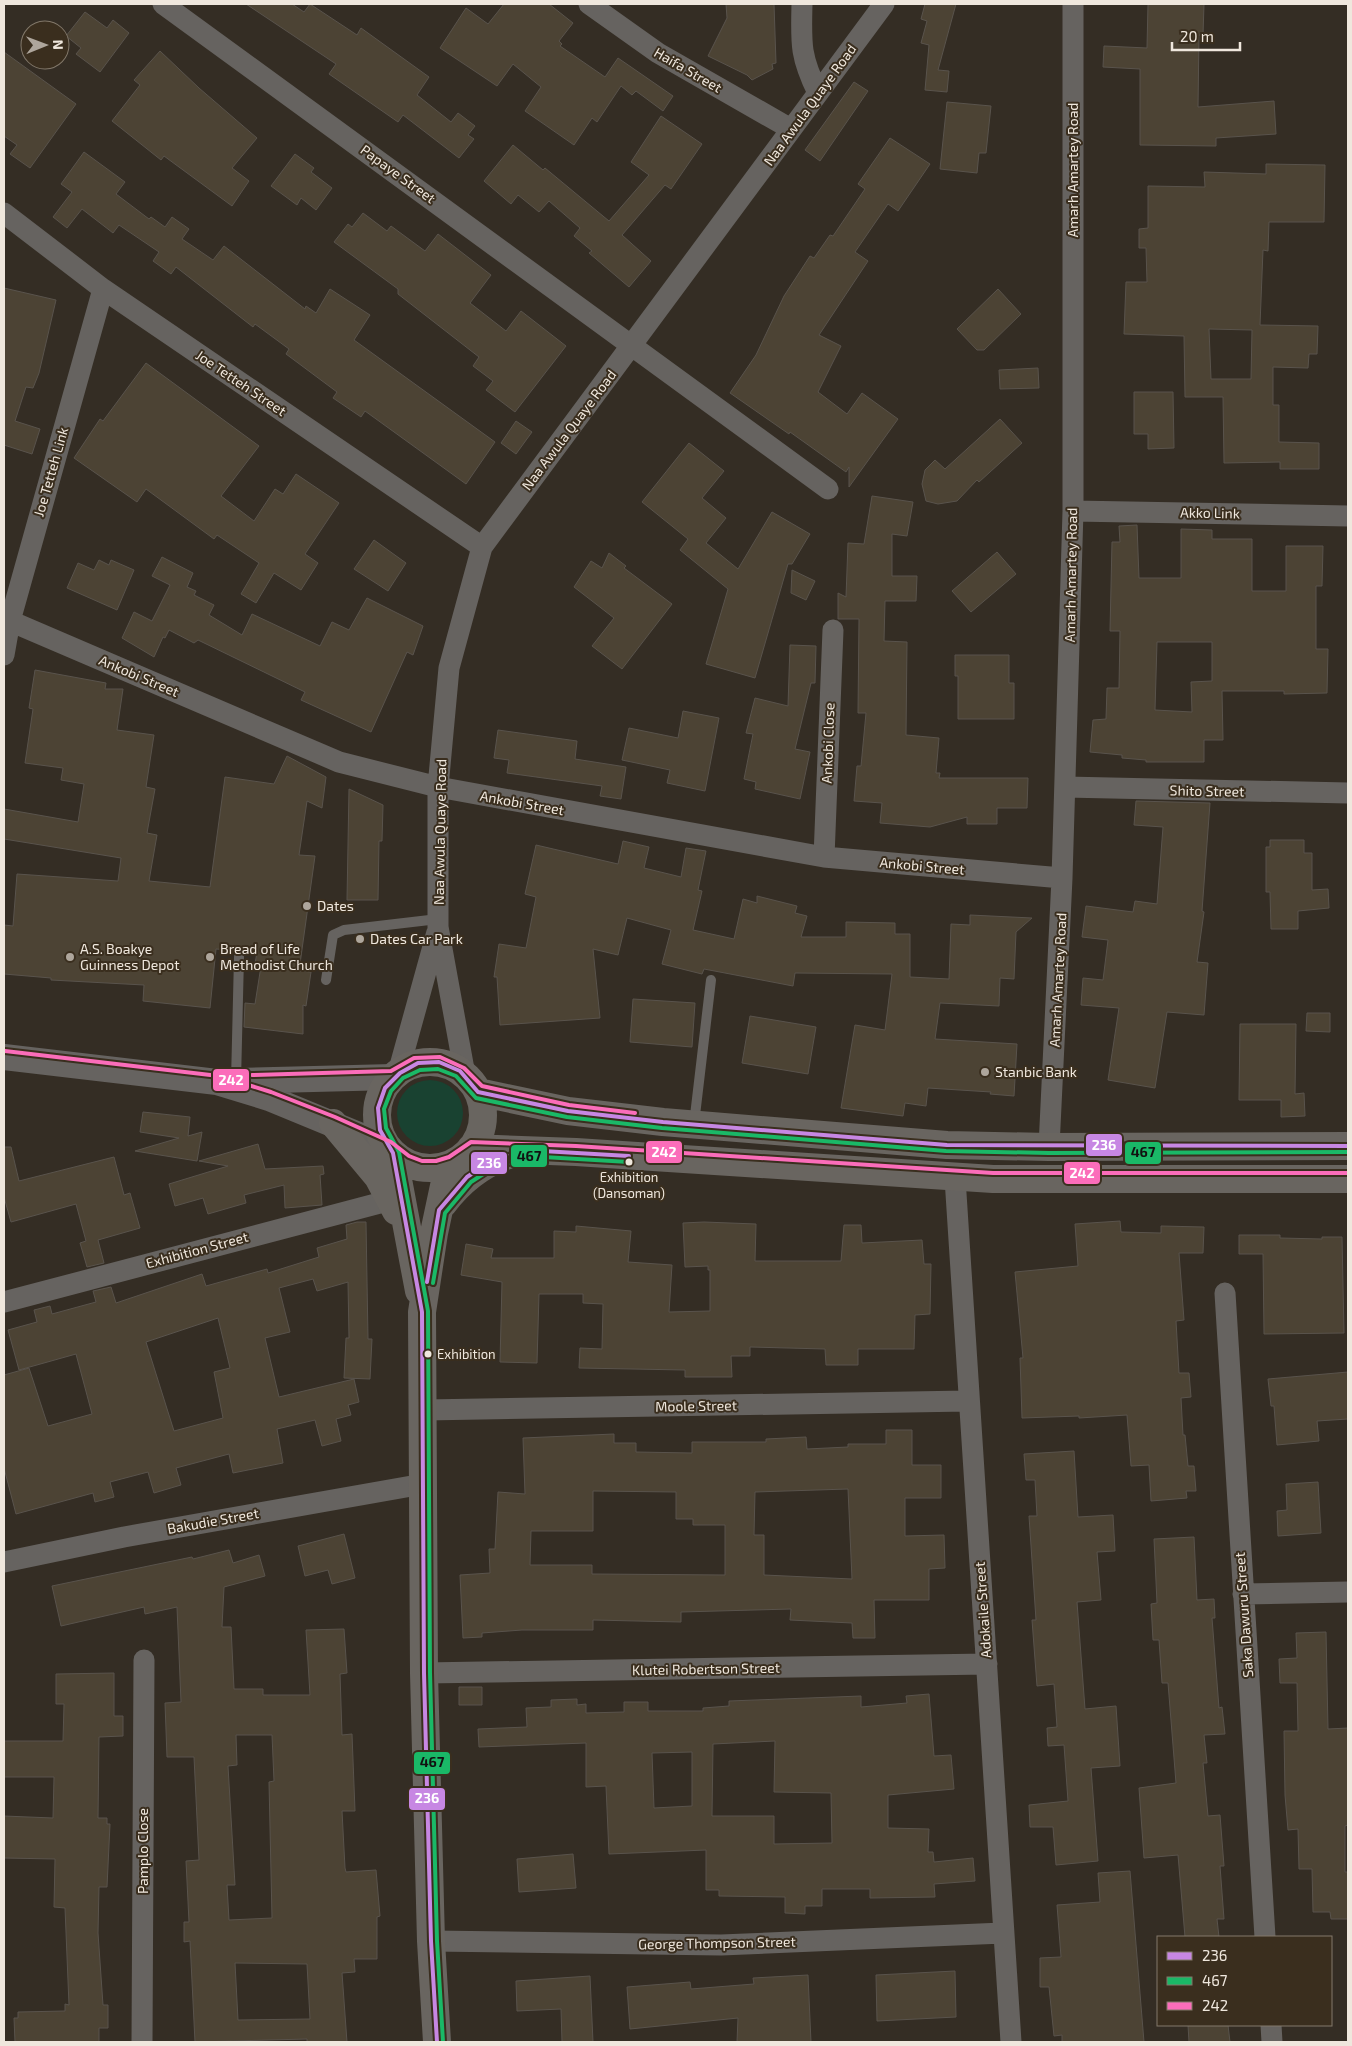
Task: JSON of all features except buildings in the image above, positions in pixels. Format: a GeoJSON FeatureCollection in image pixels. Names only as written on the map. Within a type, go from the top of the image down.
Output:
{"type":"FeatureCollection","features":[{"type":"Feature","properties":{"kind":"main road"},"geometry":{"type":"LineString","coordinates":[[422,1312],[439,1210],[462,1156],[479,1135],[483,1121],[483,1106],[472,1084],[453,1067],[439,1062],[426,1061],[410,1066],[396,1075],[384,1089],[379,1103],[379,1126],[391,1150],[422,1312],[424,1673],[431,1941],[437,2042]]}},
{"type":"Feature","properties":{"kind":"main road"},"geometry":{"type":"LineString","coordinates":[[472,1084],[568,1111],[694,1125],[947,1145],[1049,1147],[1348,1146]]}},
{"type":"Feature","properties":{"kind":"main road"},"geometry":{"type":"LineString","coordinates":[[333,1123],[362,1156],[391,1200],[409,1245]]}},
{"type":"Feature","properties":{"kind":"main road"},"geometry":{"type":"LineString","coordinates":[[391,1150],[406,1162],[422,1167],[437,1168],[462,1156],[525,1150],[818,1167],[955,1178],[1056,1180],[1348,1179]]}},
{"type":"Feature","properties":{"kind":"main road"},"geometry":{"type":"LineString","coordinates":[[439,1210],[452,1193],[473,1173],[504,1156],[525,1150]]}},
{"type":"Feature","properties":{"kind":"street","name":"Papaye Street"},"geometry":{"type":"LineString","coordinates":[[163,4],[828,489]]}},
{"type":"Feature","properties":{"kind":"street","name":"Haifa Street"},"geometry":{"type":"LineString","coordinates":[[589,4],[658,53],[792,129]]}},
{"type":"Feature","properties":{"kind":"street"},"geometry":{"type":"LineString","coordinates":[[802,4],[800,47],[807,71],[818,93]]}},
{"type":"Feature","properties":{"kind":"street","name":"Naa Awula Quaye Road"},"geometry":{"type":"LineString","coordinates":[[472,1084],[438,923],[438,788],[449,668],[482,547],[884,4]]}},
{"type":"Feature","properties":{"kind":"street","name":"Amarh Amartey Road"},"geometry":{"type":"LineString","coordinates":[[1049,1147],[1062,878],[1073,511],[1073,4]]}},
{"type":"Feature","properties":{"kind":"street","name":"Joe Tetteh Street"},"geometry":{"type":"LineString","coordinates":[[4,213],[103,289],[482,547]]}},
{"type":"Feature","properties":{"kind":"street","name":"Joe Tetteh Link"},"geometry":{"type":"LineString","coordinates":[[4,655],[10,621],[103,289]]}},
{"type":"Feature","properties":{"kind":"street","name":"Akko Link"},"geometry":{"type":"LineString","coordinates":[[1073,511],[1348,516]]}},
{"type":"Feature","properties":{"kind":"street","name":"Ankobi Street"},"geometry":{"type":"LineString","coordinates":[[10,621],[339,762],[438,788],[824,857],[1062,878]]}},
{"type":"Feature","properties":{"kind":"street","name":"Ankobi Close"},"geometry":{"type":"LineString","coordinates":[[824,857],[833,630]]}},
{"type":"Feature","properties":{"kind":"street","name":"Shito Street"},"geometry":{"type":"LineString","coordinates":[[1065,787],[1348,793]]}},
{"type":"Feature","properties":{"kind":"street","name":"Naa Awula Quaye Road"},"geometry":{"type":"LineString","coordinates":[[396,1075],[438,923]]}},
{"type":"Feature","properties":{"kind":"street"},"geometry":{"type":"LineString","coordinates":[[4,1057],[227,1082],[396,1075]]}},
{"type":"Feature","properties":{"kind":"street"},"geometry":{"type":"LineString","coordinates":[[227,1082],[333,1123],[391,1150]]}},
{"type":"Feature","properties":{"kind":"street","name":"Adokaile Street"},"geometry":{"type":"LineString","coordinates":[[955,1178],[967,1401],[987,1664],[1011,2042]]}},
{"type":"Feature","properties":{"kind":"street","name":"Exhibition Street"},"geometry":{"type":"LineString","coordinates":[[4,1302],[391,1200]]}},
{"type":"Feature","properties":{"kind":"street","name":"Saka Dawuru Street"},"geometry":{"type":"LineString","coordinates":[[1225,1293],[1242,1594],[1265,1936]]}},
{"type":"Feature","properties":{"kind":"street","name":"Moole Street"},"geometry":{"type":"LineString","coordinates":[[424,1410],[967,1401]]}},
{"type":"Feature","properties":{"kind":"street","name":"Bakudie Street"},"geometry":{"type":"LineString","coordinates":[[4,1562],[124,1537],[423,1484]]}},
{"type":"Feature","properties":{"kind":"street"},"geometry":{"type":"LineString","coordinates":[[1242,1594],[1348,1592]]}},
{"type":"Feature","properties":{"kind":"street","name":"Pamplo Close"},"geometry":{"type":"LineString","coordinates":[[142,2042],[144,1660]]}},
{"type":"Feature","properties":{"kind":"street","name":"Klutei Robertson Street"},"geometry":{"type":"LineString","coordinates":[[424,1673],[987,1664]]}},
{"type":"Feature","properties":{"kind":"street","name":"George Thompson Street"},"geometry":{"type":"LineString","coordinates":[[431,1941],[721,1945],[1004,1933]]}},
{"type":"Feature","properties":{"kind":"street"},"geometry":{"type":"LineString","coordinates":[[1271,2026],[1272,2042]]}},
{"type":"Feature","properties":{"kind":"lane"},"geometry":{"type":"LineString","coordinates":[[326,980],[333,935],[344,930],[438,923]]}},
{"type":"Feature","properties":{"kind":"lane"},"geometry":{"type":"LineString","coordinates":[[227,1082],[239,957]]}},
{"type":"Feature","properties":{"kind":"lane"},"geometry":{"type":"LineString","coordinates":[[694,1125],[710,980]]}},
{"type":"Feature","properties":{"kind":"green space"},"geometry":{"type":"Polygon","coordinates":[[[430,1080],[443,1083],[453,1090],[460,1100],[463,1113],[460,1126],[453,1136],[443,1143],[430,1146],[417,1143],[407,1136],[400,1126],[397,1113],[400,1100],[407,1090],[417,1083],[430,1080]]]}},
{"type":"Feature","properties":{"kind":"transit line","name":"242"},"geometry":{"type":"LineString","coordinates":[[5,1051],[219,1076],[271,1092],[335,1117],[391,1142],[409,1156],[422,1161],[436,1161],[449,1157],[471,1142],[576,1146],[993,1173],[1348,1173]]}},
{"type":"Feature","properties":{"kind":"transit line","name":"242"},"geometry":{"type":"LineString","coordinates":[[252,1075],[391,1071],[414,1058],[440,1057],[464,1068],[482,1086],[569,1105],[635,1113]]}},
{"type":"Feature","properties":{"kind":"transit line","name":"236"},"geometry":{"type":"LineString","coordinates":[[437,2042],[431,1941],[424,1673],[422,1312],[393,1153],[380,1130],[378,1108],[385,1088],[400,1073],[418,1063],[439,1062],[460,1071],[478,1092],[568,1111],[663,1122],[947,1145],[1348,1146]]}},
{"type":"Feature","properties":{"kind":"transit line","name":"467"},"geometry":{"type":"LineString","coordinates":[[443,2042],[437,1941],[430,1673],[428,1311],[399,1152],[386,1128],[384,1109],[391,1091],[403,1078],[420,1070],[438,1069],[456,1076],[476,1098],[567,1117],[662,1128],[946,1151],[1049,1153],[1348,1152]]}},
{"type":"Feature","properties":{"kind":"transit line","name":"236"},"geometry":{"type":"LineString","coordinates":[[427,1282],[439,1210],[467,1177],[485,1165],[525,1150],[629,1156]]}},
{"type":"Feature","properties":{"kind":"transit line","name":"467"},"geometry":{"type":"LineString","coordinates":[[433,1283],[445,1213],[471,1182],[488,1171],[526,1156],[629,1162]]}},
{"type":"Feature","properties":{"kind":"place","name":"Dates"},"geometry":{"type":"Point","coordinates":[307,906]}},
{"type":"Feature","properties":{"kind":"place","name":"Dates Car Park"},"geometry":{"type":"Point","coordinates":[360,939]}},
{"type":"Feature","properties":{"kind":"place","name":"A.S. Boakye Guinness Depot"},"geometry":{"type":"Point","coordinates":[70,957]}},
{"type":"Feature","properties":{"kind":"place","name":"Bread of Life Methodist Church"},"geometry":{"type":"Point","coordinates":[210,957]}},
{"type":"Feature","properties":{"kind":"place","name":"Stanbic Bank"},"geometry":{"type":"Point","coordinates":[985,1072]}},
{"type":"Feature","properties":{"kind":"place","name":"Exhibition (Dansoman)"},"geometry":{"type":"Point","coordinates":[629,1162]}},
{"type":"Feature","properties":{"kind":"place","name":"Exhibition"},"geometry":{"type":"Point","coordinates":[428,1354]}}]}
